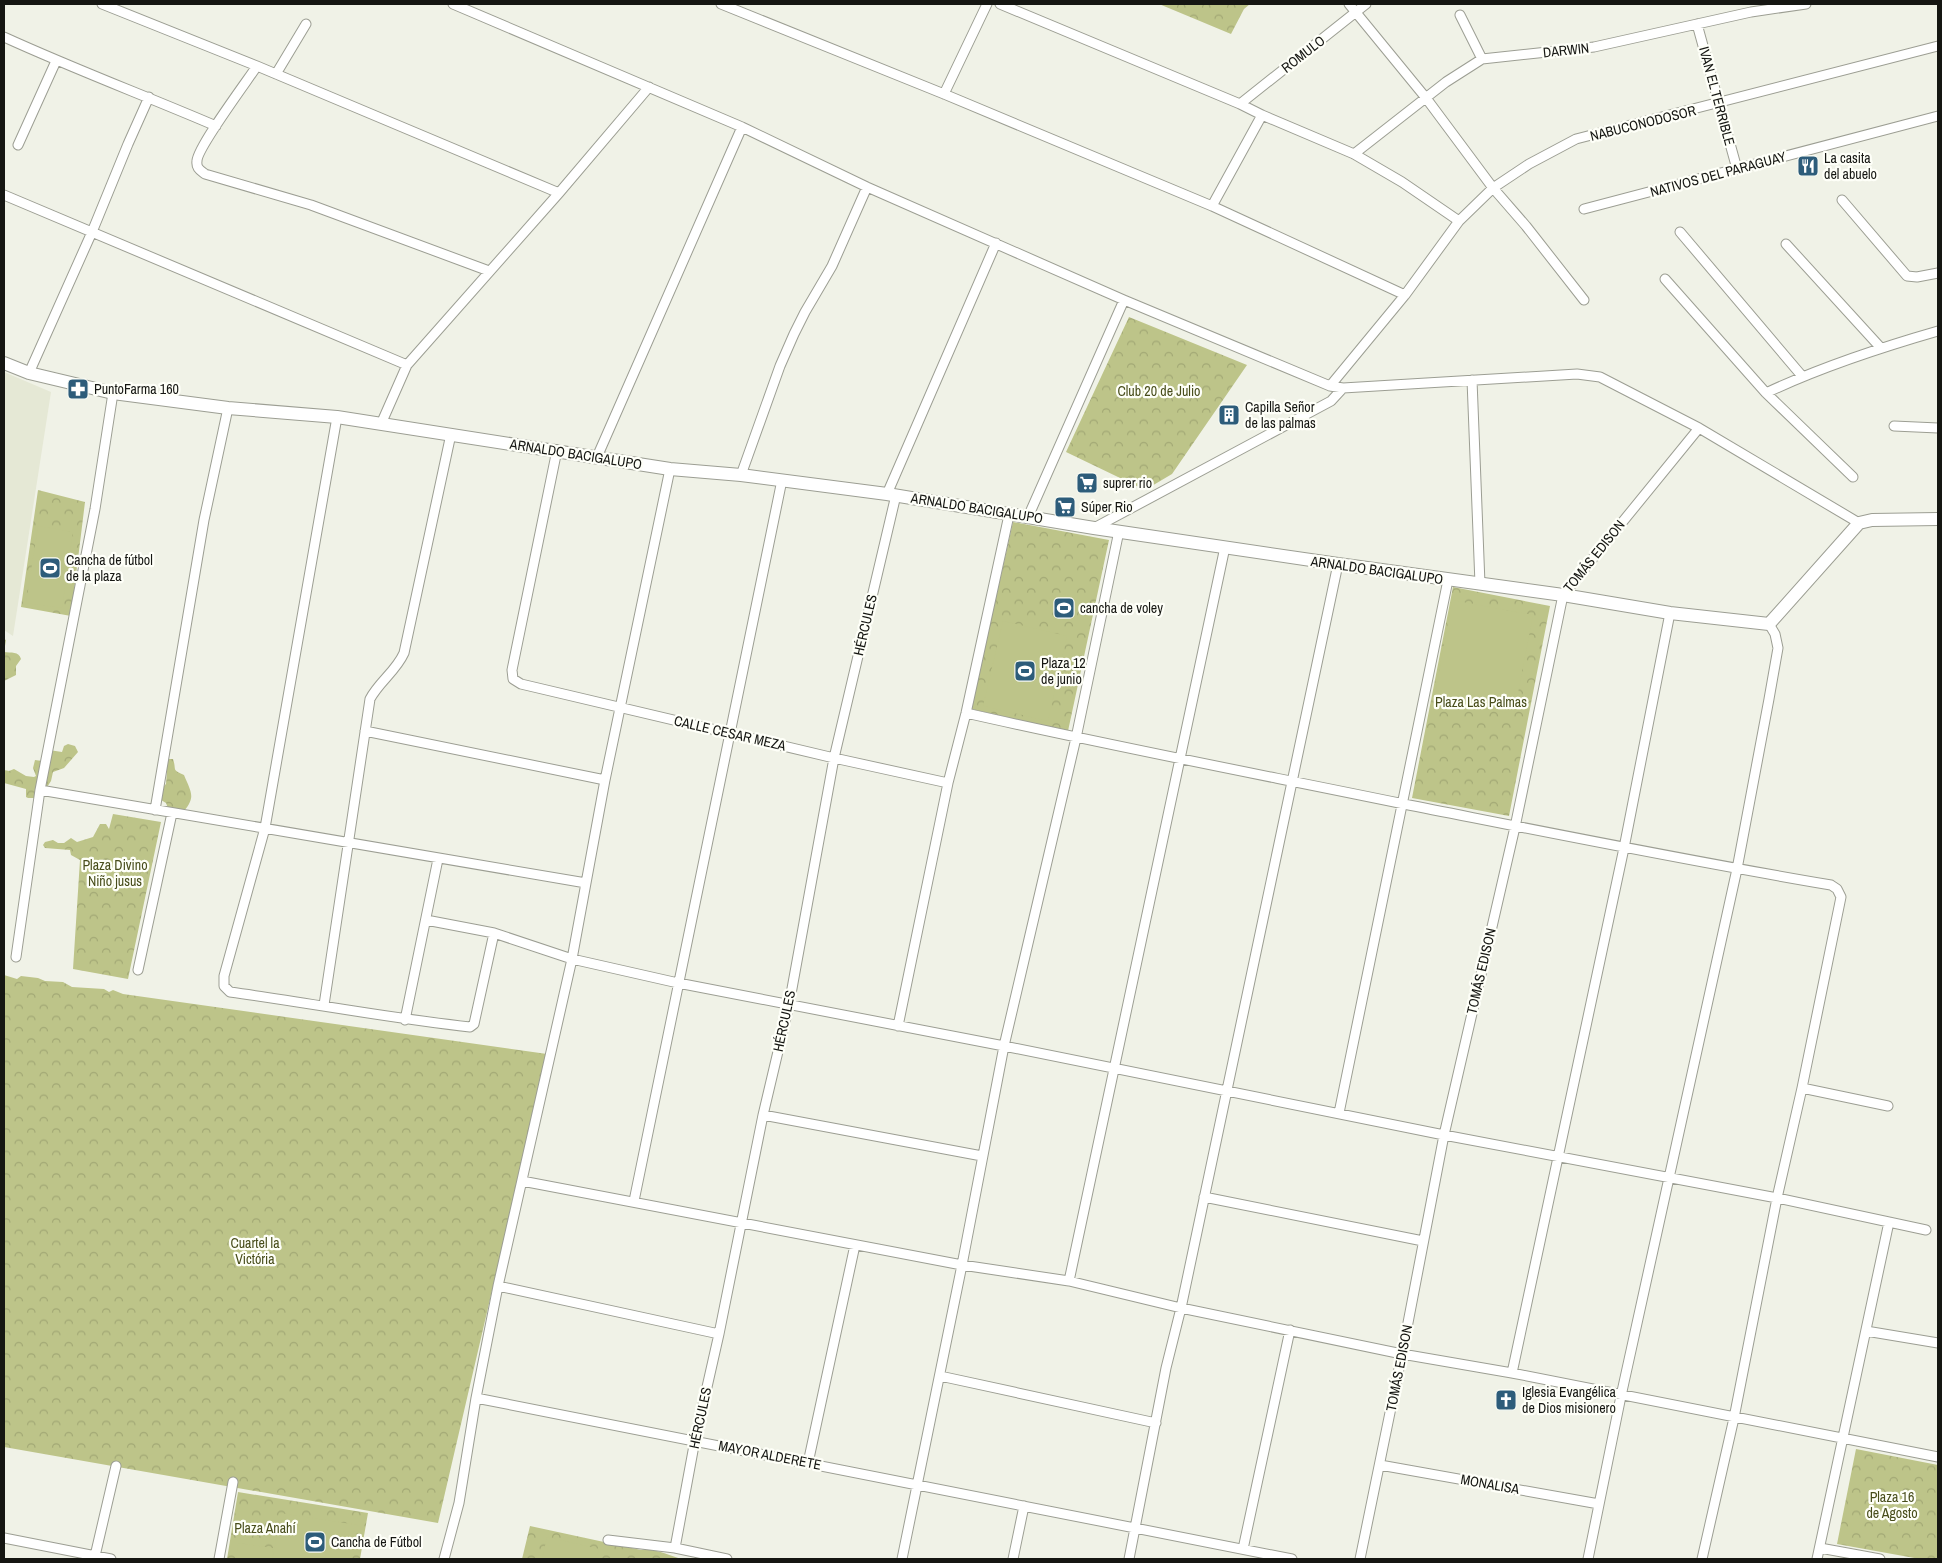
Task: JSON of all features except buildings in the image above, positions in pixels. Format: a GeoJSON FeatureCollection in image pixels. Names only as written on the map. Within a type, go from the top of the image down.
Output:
{"type":"FeatureCollection","features":[{"type":"Feature","properties":{"kind":"street"},"geometry":{"type":"LineString","coordinates":[[102,4],[257,66],[559,193]]}},
{"type":"Feature","properties":{"kind":"street"},"geometry":{"type":"LineString","coordinates":[[453,4],[742,127],[867,186],[1124,300],[1330,386],[1343,388],[1578,374],[1600,377],[1699,428],[1859,523]]}},
{"type":"Feature","properties":{"kind":"street"},"geometry":{"type":"LineString","coordinates":[[721,4],[944,94],[1212,206],[1406,295]]}},
{"type":"Feature","properties":{"kind":"street"},"geometry":{"type":"LineString","coordinates":[[944,94],[986,4]]}},
{"type":"Feature","properties":{"kind":"street"},"geometry":{"type":"LineString","coordinates":[[1000,4],[1240,104],[1354,154],[1402,182],[1459,221]]}},
{"type":"Feature","properties":{"kind":"street"},"geometry":{"type":"LineString","coordinates":[[1349,4],[1426,98],[1493,188],[1526,226],[1584,300]]}},
{"type":"Feature","properties":{"kind":"street","name":"ROMULO"},"geometry":{"type":"LineString","coordinates":[[1240,104],[1366,4]]}},
{"type":"Feature","properties":{"kind":"street","name":"DARWIN"},"geometry":{"type":"LineString","coordinates":[[1354,154],[1446,82],[1482,59],[1594,47],[1751,12],[1806,4]]}},
{"type":"Feature","properties":{"kind":"street"},"geometry":{"type":"LineString","coordinates":[[1460,15],[1482,59]]}},
{"type":"Feature","properties":{"kind":"street"},"geometry":{"type":"LineString","coordinates":[[276,74],[306,24]]}},
{"type":"Feature","properties":{"kind":"street","name":"IVAN EL TERRIBLE"},"geometry":{"type":"LineString","coordinates":[[1697,24],[1737,169]]}},
{"type":"Feature","properties":{"kind":"street"},"geometry":{"type":"LineString","coordinates":[[4,37],[216,126]]}},
{"type":"Feature","properties":{"kind":"street","name":"NABUCONODOSOR"},"geometry":{"type":"LineString","coordinates":[[1330,386],[1406,295],[1459,221],[1493,188],[1529,164],[1576,140],[1938,46]]}},
{"type":"Feature","properties":{"kind":"street"},"geometry":{"type":"LineString","coordinates":[[18,145],[56,60]]}},
{"type":"Feature","properties":{"kind":"street"},"geometry":{"type":"LineString","coordinates":[[257,66],[216,126],[198,157],[196,163],[199,169],[205,174],[312,205],[489,272]]}},
{"type":"Feature","properties":{"kind":"street"},"geometry":{"type":"LineString","coordinates":[[381,424],[407,365],[650,87]]}},
{"type":"Feature","properties":{"kind":"street"},"geometry":{"type":"LineString","coordinates":[[29,373],[92,232],[149,97]]}},
{"type":"Feature","properties":{"kind":"street"},"geometry":{"type":"LineString","coordinates":[[1212,206],[1262,115]]}},
{"type":"Feature","properties":{"kind":"street","name":"NATIVOS DEL PARAGUAY"},"geometry":{"type":"LineString","coordinates":[[1584,209],[1938,116]]}},
{"type":"Feature","properties":{"kind":"street"},"geometry":{"type":"LineString","coordinates":[[597,457],[742,127]]}},
{"type":"Feature","properties":{"kind":"street"},"geometry":{"type":"LineString","coordinates":[[741,475],[780,366],[805,312],[832,266],[867,186]]}},
{"type":"Feature","properties":{"kind":"street"},"geometry":{"type":"LineString","coordinates":[[4,195],[407,365]]}},
{"type":"Feature","properties":{"kind":"street"},"geometry":{"type":"LineString","coordinates":[[1842,200],[1907,276],[1917,277],[1938,273]]}},
{"type":"Feature","properties":{"kind":"street"},"geometry":{"type":"LineString","coordinates":[[1680,232],[1802,376]]}},
{"type":"Feature","properties":{"kind":"street","name":"HÉRCULES"},"geometry":{"type":"LineString","coordinates":[[675,1548],[695,1440],[719,1334],[763,1115],[789,1006],[834,758],[891,494],[996,243]]}},
{"type":"Feature","properties":{"kind":"street"},"geometry":{"type":"LineString","coordinates":[[1786,244],[1880,347]]}},
{"type":"Feature","properties":{"kind":"street"},"geometry":{"type":"LineString","coordinates":[[1665,279],[1766,393],[1853,477]]}},
{"type":"Feature","properties":{"kind":"street"},"geometry":{"type":"LineString","coordinates":[[1028,516],[1124,300]]}},
{"type":"Feature","properties":{"kind":"street"},"geometry":{"type":"LineString","coordinates":[[1766,393],[1802,376],[1880,347],[1938,330]]}},
{"type":"Feature","properties":{"kind":"street","name":"ARNALDO BACIGALUPO"},"geometry":{"type":"LineString","coordinates":[[4,363],[29,373],[113,393],[228,408],[337,418],[558,450],[670,469],[741,475],[891,494],[1094,528],[1563,595],[1670,613],[1769,624]]}},
{"type":"Feature","properties":{"kind":"street"},"geometry":{"type":"LineString","coordinates":[[1472,380],[1480,584]]}},
{"type":"Feature","properties":{"kind":"street"},"geometry":{"type":"LineString","coordinates":[[1094,528],[1331,401],[1343,388]]}},
{"type":"Feature","properties":{"kind":"street"},"geometry":{"type":"LineString","coordinates":[[16,957],[40,790],[95,509],[113,393]]}},
{"type":"Feature","properties":{"kind":"street"},"geometry":{"type":"LineString","coordinates":[[155,810],[204,520],[228,408]]}},
{"type":"Feature","properties":{"kind":"street"},"geometry":{"type":"LineString","coordinates":[[337,418],[265,828],[224,976],[224,986],[230,992],[324,1005],[406,1020],[472,1026],[494,934]]}},
{"type":"Feature","properties":{"kind":"street"},"geometry":{"type":"LineString","coordinates":[[1894,426],[1938,428]]}},
{"type":"Feature","properties":{"kind":"street","name":"TOMÁS EDISON"},"geometry":{"type":"LineString","coordinates":[[1360,1559],[1444,1136],[1515,826],[1563,595],[1699,428]]}},
{"type":"Feature","properties":{"kind":"street"},"geometry":{"type":"LineString","coordinates":[[324,1005],[370,699],[377,686],[399,663],[404,653],[451,434]]}},
{"type":"Feature","properties":{"kind":"street","name":"CALLE CESAR MEZA"},"geometry":{"type":"LineString","coordinates":[[558,450],[512,670],[513,679],[521,684],[834,758],[948,782]]}},
{"type":"Feature","properties":{"kind":"street"},"geometry":{"type":"LineString","coordinates":[[444,1559],[459,1503],[476,1398],[498,1286],[572,959],[605,780],[670,469]]}},
{"type":"Feature","properties":{"kind":"street"},"geometry":{"type":"LineString","coordinates":[[634,1201],[782,480]]}},
{"type":"Feature","properties":{"kind":"street"},"geometry":{"type":"LineString","coordinates":[[898,1026],[948,782],[966,713],[1009,515]]}},
{"type":"Feature","properties":{"kind":"street"},"geometry":{"type":"LineString","coordinates":[[1588,1559],[1621,1396],[1736,869],[1778,648],[1775,634],[1769,624],[1859,523],[1872,520],[1938,519]]}},
{"type":"Feature","properties":{"kind":"street"},"geometry":{"type":"LineString","coordinates":[[902,1559],[940,1376],[1004,1046],[1076,738],[1119,531]]}},
{"type":"Feature","properties":{"kind":"street"},"geometry":{"type":"LineString","coordinates":[[1069,1281],[1225,547]]}},
{"type":"Feature","properties":{"kind":"street"},"geometry":{"type":"LineString","coordinates":[[1129,1559],[1166,1368],[1181,1308],[1338,564]]}},
{"type":"Feature","properties":{"kind":"street"},"geometry":{"type":"LineString","coordinates":[[1340,1113],[1448,580]]}},
{"type":"Feature","properties":{"kind":"street"},"geometry":{"type":"LineString","coordinates":[[1512,1373],[1624,848],[1670,613]]}},
{"type":"Feature","properties":{"kind":"street"},"geometry":{"type":"LineString","coordinates":[[966,713],[1076,738],[1292,782],[1624,848],[1831,885],[1837,889],[1841,898],[1777,1198],[1734,1418],[1702,1559]]}},
{"type":"Feature","properties":{"kind":"street"},"geometry":{"type":"LineString","coordinates":[[365,731],[605,780]]}},
{"type":"Feature","properties":{"kind":"street"},"geometry":{"type":"LineString","coordinates":[[40,790],[586,883]]}},
{"type":"Feature","properties":{"kind":"street"},"geometry":{"type":"LineString","coordinates":[[138,970],[172,813]]}},
{"type":"Feature","properties":{"kind":"street"},"geometry":{"type":"LineString","coordinates":[[406,1020],[438,859]]}},
{"type":"Feature","properties":{"kind":"street"},"geometry":{"type":"LineString","coordinates":[[426,920],[494,934],[572,959],[789,1006],[1004,1046],[1226,1092],[1340,1113],[1444,1136],[1777,1198],[1926,1230]]}},
{"type":"Feature","properties":{"kind":"street"},"geometry":{"type":"LineString","coordinates":[[1802,1088],[1888,1106]]}},
{"type":"Feature","properties":{"kind":"street"},"geometry":{"type":"LineString","coordinates":[[763,1115],[982,1156]]}},
{"type":"Feature","properties":{"kind":"street"},"geometry":{"type":"LineString","coordinates":[[522,1181],[962,1265],[1069,1281],[1181,1308],[1402,1354],[1512,1373],[1938,1457]]}},
{"type":"Feature","properties":{"kind":"street"},"geometry":{"type":"LineString","coordinates":[[1204,1197],[1423,1241]]}},
{"type":"Feature","properties":{"kind":"street"},"geometry":{"type":"LineString","coordinates":[[1817,1559],[1889,1222]]}},
{"type":"Feature","properties":{"kind":"street"},"geometry":{"type":"LineString","coordinates":[[808,1463],[855,1245]]}},
{"type":"Feature","properties":{"kind":"street"},"geometry":{"type":"LineString","coordinates":[[498,1286],[719,1334]]}},
{"type":"Feature","properties":{"kind":"street"},"geometry":{"type":"LineString","coordinates":[[1243,1549],[1290,1330]]}},
{"type":"Feature","properties":{"kind":"street"},"geometry":{"type":"LineString","coordinates":[[1866,1331],[1938,1343]]}},
{"type":"Feature","properties":{"kind":"street"},"geometry":{"type":"LineString","coordinates":[[940,1376],[1156,1423]]}},
{"type":"Feature","properties":{"kind":"street","name":"MAYOR ALDERETE"},"geometry":{"type":"LineString","coordinates":[[476,1398],[695,1440],[1136,1530],[1292,1559]]}},
{"type":"Feature","properties":{"kind":"street","name":"MONALISA"},"geometry":{"type":"LineString","coordinates":[[1380,1464],[1599,1504]]}},
{"type":"Feature","properties":{"kind":"street"},"geometry":{"type":"LineString","coordinates":[[95,1556],[116,1466]]}},
{"type":"Feature","properties":{"kind":"street"},"geometry":{"type":"LineString","coordinates":[[219,1559],[233,1482]]}},
{"type":"Feature","properties":{"kind":"street"},"geometry":{"type":"LineString","coordinates":[[1013,1559],[1024,1506]]}},
{"type":"Feature","properties":{"kind":"street"},"geometry":{"type":"LineString","coordinates":[[4,1538],[111,1559]]}},
{"type":"Feature","properties":{"kind":"street"},"geometry":{"type":"LineString","coordinates":[[608,1540],[675,1548],[727,1559]]}},
{"type":"Feature","properties":{"kind":"street"},"geometry":{"type":"LineString","coordinates":[[1820,1548],[1880,1559]]}},
{"type":"Feature","properties":{"kind":"shaded area"},"geometry":{"type":"Polygon","coordinates":[[[4,372],[51,392],[13,636],[4,630],[4,372]]]}},
{"type":"Feature","properties":{"kind":"green space"},"geometry":{"type":"Polygon","coordinates":[[[1159,4],[1250,4],[1244,9],[1231,34],[1159,4]]]}},
{"type":"Feature","properties":{"kind":"green space","name":"Club 20 de Julio"},"geometry":{"type":"Polygon","coordinates":[[[1129,317],[1247,365],[1172,474],[1145,490],[1066,452],[1129,317]]]}},
{"type":"Feature","properties":{"kind":"green space"},"geometry":{"type":"Polygon","coordinates":[[[38,490],[85,502],[71,616],[21,607],[38,490]]]}},
{"type":"Feature","properties":{"kind":"green space","name":"Plaza 12 de junio"},"geometry":{"type":"Polygon","coordinates":[[[1013,522],[1109,540],[1068,731],[971,709],[1013,522]]]}},
{"type":"Feature","properties":{"kind":"green space","name":"Cancha de fútbol de la plaza"},"geometry":{"type":"Polygon","coordinates":[[[38,526],[73,532],[62,608],[26,603],[38,526]]]}},
{"type":"Feature","properties":{"kind":"green space","name":"Plaza Las Palmas"},"geometry":{"type":"Polygon","coordinates":[[[1453,587],[1550,606],[1509,816],[1412,798],[1453,587]]]}},
{"type":"Feature","properties":{"kind":"green space","name":"cancha de voley"},"geometry":{"type":"Polygon","coordinates":[[[1060,594],[1073,597],[1068,621],[1054,618],[1060,594]]]}},
{"type":"Feature","properties":{"kind":"green space"},"geometry":{"type":"Polygon","coordinates":[[[1452,600],[1533,615],[1514,714],[1434,700],[1452,600]]]}},
{"type":"Feature","properties":{"kind":"green space","name":"Plaza 12 de junio"},"geometry":{"type":"Polygon","coordinates":[[[1003,621],[1067,636],[1048,721],[983,706],[1003,621]]]}},
{"type":"Feature","properties":{"kind":"green space"},"geometry":{"type":"Polygon","coordinates":[[[4,652],[17,654],[21,659],[16,666],[16,675],[4,681],[4,652]]]}},
{"type":"Feature","properties":{"kind":"green space"},"geometry":{"type":"Polygon","coordinates":[[[68,744],[75,746],[78,752],[64,768],[53,772],[51,781],[40,798],[28,798],[26,797],[26,789],[4,783],[4,770],[14,769],[26,776],[34,777],[36,776],[33,768],[35,760],[42,761],[49,750],[62,752],[64,746],[68,744]]]}},
{"type":"Feature","properties":{"kind":"green space"},"geometry":{"type":"Polygon","coordinates":[[[168,759],[173,759],[175,769],[184,775],[190,790],[190,802],[184,811],[168,808],[166,803],[161,800],[163,787],[166,784],[167,771],[164,771],[165,762],[168,759]]]}},
{"type":"Feature","properties":{"kind":"green space","name":"Plaza Divino Niño jusus"},"geometry":{"type":"Polygon","coordinates":[[[113,814],[161,822],[128,979],[73,969],[80,860],[71,855],[70,850],[45,848],[43,845],[45,842],[53,840],[58,843],[64,843],[71,838],[77,842],[93,837],[100,824],[106,824],[109,829],[113,814]]]}},
{"type":"Feature","properties":{"kind":"green space","name":"Cuartel la Victória"},"geometry":{"type":"Polygon","coordinates":[[[4,975],[17,979],[21,976],[38,978],[45,981],[63,982],[72,987],[104,989],[109,992],[113,990],[123,994],[547,1054],[438,1523],[4,1447],[4,975]]]}},
{"type":"Feature","properties":{"kind":"green space","name":"Plaza 16 de Agosto"},"geometry":{"type":"Polygon","coordinates":[[[1856,1449],[1938,1465],[1938,1559],[1920,1559],[1837,1544],[1856,1449]]]}},
{"type":"Feature","properties":{"kind":"green space","name":"Plaza Anahí"},"geometry":{"type":"Polygon","coordinates":[[[238,1492],[368,1513],[360,1559],[227,1559],[238,1492]]]}},
{"type":"Feature","properties":{"kind":"green space","name":"Cancha de Fútbol"},"geometry":{"type":"Polygon","coordinates":[[[280,1513],[358,1525],[352,1559],[273,1559],[280,1513]]]}},
{"type":"Feature","properties":{"kind":"green space"},"geometry":{"type":"Polygon","coordinates":[[[530,1526],[641,1550],[656,1551],[682,1559],[522,1559],[530,1526]]]}},
{"type":"Feature","properties":{"kind":"green space"},"geometry":{"type":"Polygon","coordinates":[[[547,1537],[599,1549],[596,1559],[542,1559],[547,1537]]]}},
{"type":"Feature","properties":{"kind":"green space"},"geometry":{"type":"Polygon","coordinates":[[[238,1543],[273,1548],[272,1559],[236,1559],[238,1543]]]}},
{"type":"Feature","properties":{"kind":"place","name":"La casita del abuelo"},"geometry":{"type":"Point","coordinates":[1808,166]}},
{"type":"Feature","properties":{"kind":"place","name":"PuntoFarma 160"},"geometry":{"type":"Point","coordinates":[78,389]}},
{"type":"Feature","properties":{"kind":"place","name":"Capilla Señor de las palmas"},"geometry":{"type":"Point","coordinates":[1229,415]}},
{"type":"Feature","properties":{"kind":"place","name":"suprer rio"},"geometry":{"type":"Point","coordinates":[1087,483]}},
{"type":"Feature","properties":{"kind":"place","name":"Súper Rio"},"geometry":{"type":"Point","coordinates":[1065,507]}},
{"type":"Feature","properties":{"kind":"place","name":"Cancha de fútbol de la plaza"},"geometry":{"type":"Point","coordinates":[50,568]}},
{"type":"Feature","properties":{"kind":"place","name":"cancha de voley"},"geometry":{"type":"Point","coordinates":[1064,608]}},
{"type":"Feature","properties":{"kind":"place","name":"Plaza 12 de junio"},"geometry":{"type":"Point","coordinates":[1025,671]}},
{"type":"Feature","properties":{"kind":"place","name":"Iglesia Evangélica de Dios misionero"},"geometry":{"type":"Point","coordinates":[1506,1400]}},
{"type":"Feature","properties":{"kind":"place","name":"Cancha de Fútbol"},"geometry":{"type":"Point","coordinates":[315,1542]}}]}
